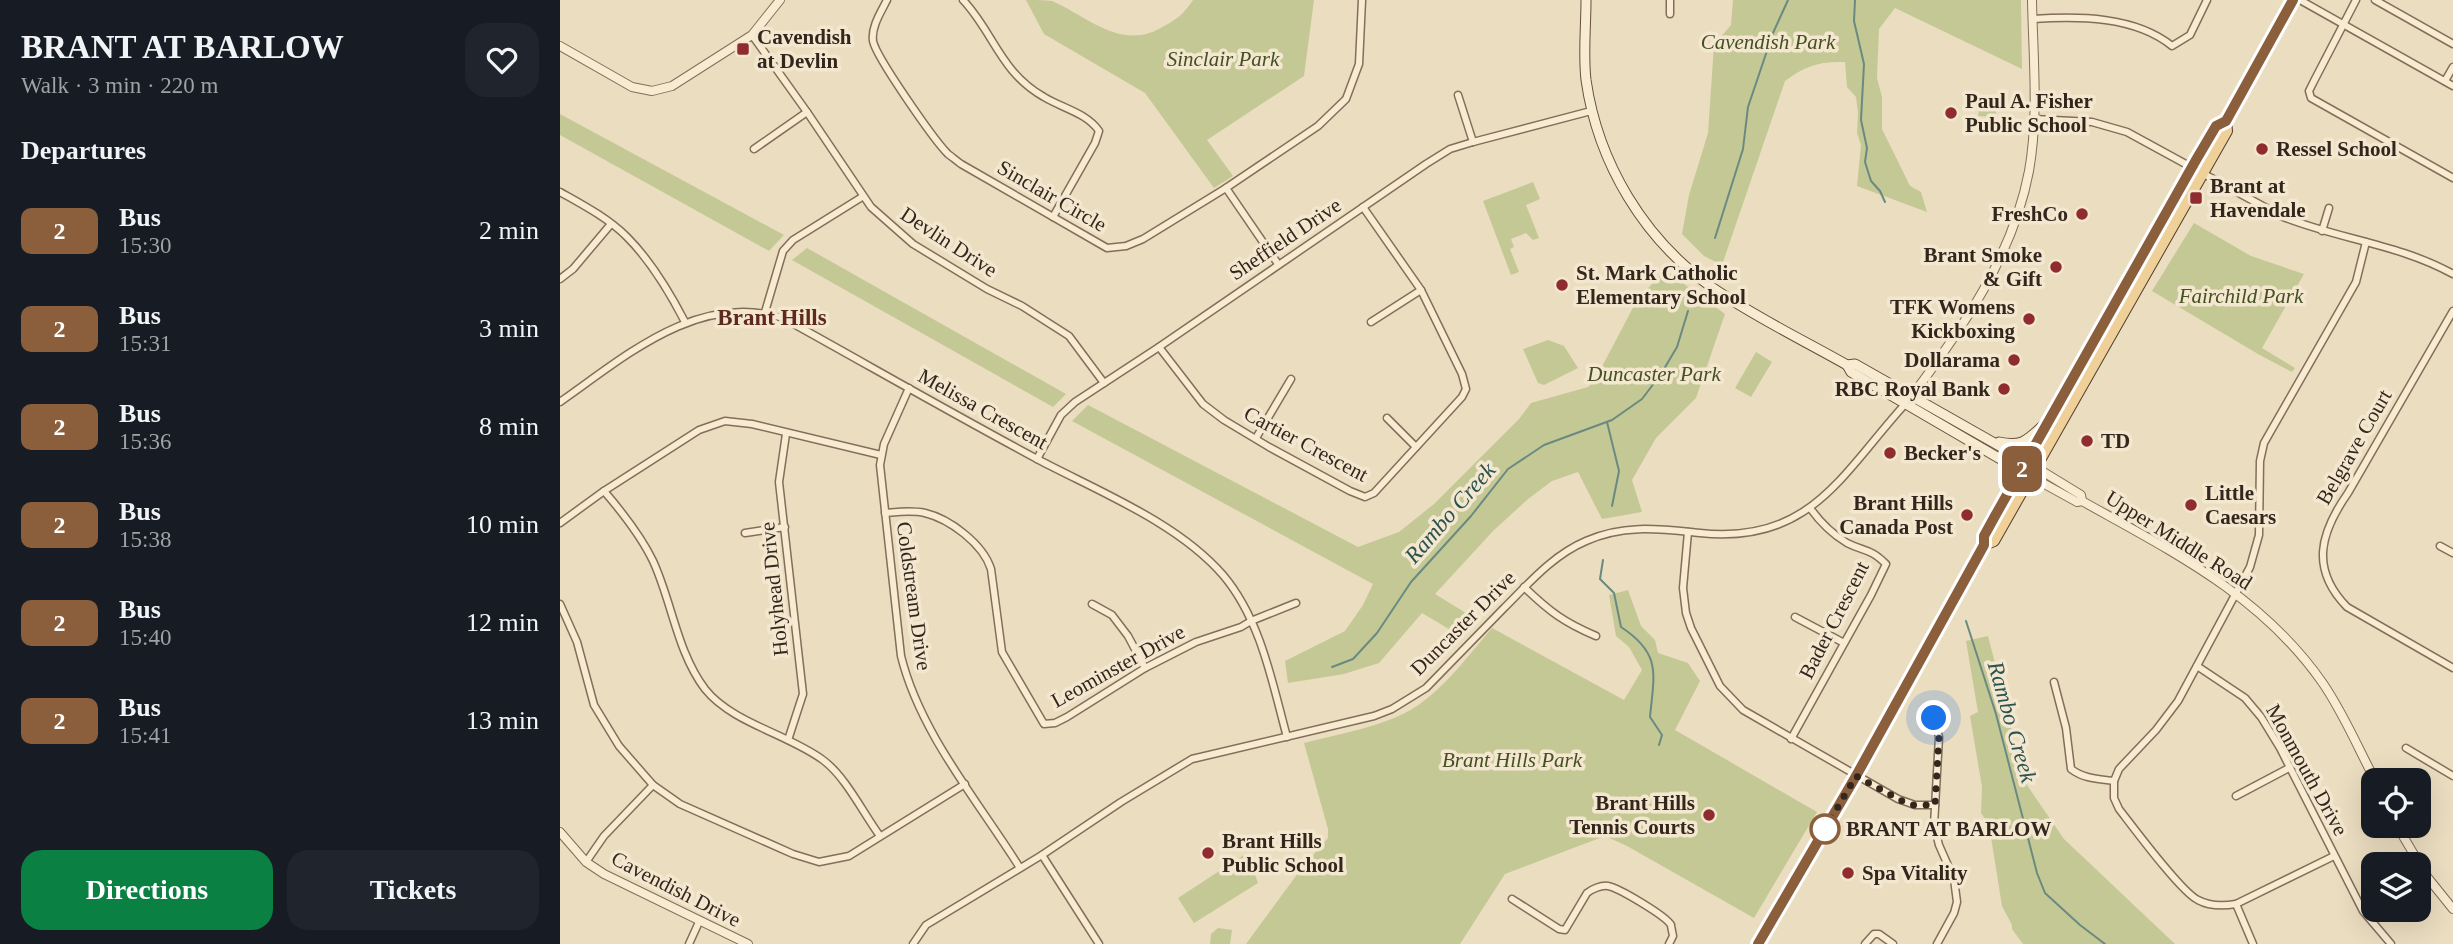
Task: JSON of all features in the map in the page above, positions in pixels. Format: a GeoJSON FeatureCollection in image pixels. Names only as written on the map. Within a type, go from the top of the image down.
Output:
{"type":"FeatureCollection","features":[{"type":"Feature","properties":{"kind":"main road","name":"Upper Middle Road"},"geometry":{"type":"LineString","coordinates":[[1587,0],[1586,77],[1591,111],[1600,142],[1630,201],[1669,250],[1693,273],[1734,302],[1847,365],[1851,372],[1991,440],[2023,466]]}},
{"type":"Feature","properties":{"kind":"main road"},"geometry":{"type":"LineString","coordinates":[[1758,944],[1856,776],[1984,545],[1984,536],[2192,167],[2216,126],[2226,121],[2293,0]]}},
{"type":"Feature","properties":{"kind":"main road"},"geometry":{"type":"LineString","coordinates":[[1984,545],[1994,541],[2227,131],[2226,121]]}},
{"type":"Feature","properties":{"kind":"main road","name":"Upper Middle Road"},"geometry":{"type":"LineString","coordinates":[[1908,400],[2023,466]]}},
{"type":"Feature","properties":{"kind":"main road"},"geometry":{"type":"LineString","coordinates":[[1991,440],[2008,444],[2026,441],[2051,418]]}},
{"type":"Feature","properties":{"kind":"street"},"geometry":{"type":"LineString","coordinates":[[560,46],[632,87],[652,91],[672,86],[752,35],[780,0]]}},
{"type":"Feature","properties":{"kind":"street","name":"Sinclair Circle"},"geometry":{"type":"LineString","coordinates":[[887,0],[876,20],[873,40],[881,58],[937,141],[961,164],[1107,248],[1126,246],[1157,231],[1226,188],[1318,125],[1346,99],[1359,64],[1362,0]]}},
{"type":"Feature","properties":{"kind":"street"},"geometry":{"type":"LineString","coordinates":[[963,0],[1006,65],[1020,80],[1044,97],[1094,123],[1099,131],[1096,143],[1052,217]]}},
{"type":"Feature","properties":{"kind":"street"},"geometry":{"type":"LineString","coordinates":[[1670,0],[1670,14]]}},
{"type":"Feature","properties":{"kind":"street"},"geometry":{"type":"LineString","coordinates":[[1908,400],[1952,344],[2006,246],[2021,206],[2034,119],[2032,0]]}},
{"type":"Feature","properties":{"kind":"street"},"geometry":{"type":"LineString","coordinates":[[2032,19],[2056,17],[2116,23],[2155,34],[2172,46],[2190,35],[2207,0]]}},
{"type":"Feature","properties":{"kind":"street"},"geometry":{"type":"LineString","coordinates":[[2300,0],[2453,86]]}},
{"type":"Feature","properties":{"kind":"street"},"geometry":{"type":"LineString","coordinates":[[2356,0],[2309,90],[2311,98],[2453,178]]}},
{"type":"Feature","properties":{"kind":"street"},"geometry":{"type":"LineString","coordinates":[[2375,0],[2453,44]]}},
{"type":"Feature","properties":{"kind":"street","name":"Devlin Drive"},"geometry":{"type":"LineString","coordinates":[[752,35],[807,112],[862,197],[886,222],[913,244],[1069,336],[1104,383]]}},
{"type":"Feature","properties":{"kind":"street"},"geometry":{"type":"LineString","coordinates":[[2445,81],[2453,67]]}},
{"type":"Feature","properties":{"kind":"street"},"geometry":{"type":"LineString","coordinates":[[1458,95],[1473,142]]}},
{"type":"Feature","properties":{"kind":"street","name":"Sheffield Drive"},"geometry":{"type":"LineString","coordinates":[[1037,458],[1061,415],[1074,402],[1450,149],[1591,111]]}},
{"type":"Feature","properties":{"kind":"street"},"geometry":{"type":"LineString","coordinates":[[754,149],[807,112]]}},
{"type":"Feature","properties":{"kind":"street"},"geometry":{"type":"LineString","coordinates":[[2034,119],[2076,120],[2127,132],[2281,216],[2423,258],[2453,274]]}},
{"type":"Feature","properties":{"kind":"street"},"geometry":{"type":"LineString","coordinates":[[1226,188],[1278,264]]}},
{"type":"Feature","properties":{"kind":"street"},"geometry":{"type":"LineString","coordinates":[[560,192],[593,210],[627,237],[675,302],[685,322]]}},
{"type":"Feature","properties":{"kind":"street"},"geometry":{"type":"LineString","coordinates":[[765,312],[783,251],[793,240],[862,197]]}},
{"type":"Feature","properties":{"kind":"street","name":"Cartier Crescent"},"geometry":{"type":"LineString","coordinates":[[1159,347],[1203,404],[1224,420],[1364,497],[1374,493],[1462,397],[1466,388],[1462,374],[1421,290],[1363,207]]}},
{"type":"Feature","properties":{"kind":"street"},"geometry":{"type":"LineString","coordinates":[[2322,230],[2329,208]]}},
{"type":"Feature","properties":{"kind":"street"},"geometry":{"type":"LineString","coordinates":[[560,279],[573,270],[611,224]]}},
{"type":"Feature","properties":{"kind":"street"},"geometry":{"type":"LineString","coordinates":[[2334,856],[2236,904],[2196,900],[2119,809],[2114,798],[2119,769],[2170,711],[2250,567],[2259,536],[2260,461],[2264,443],[2356,282],[2366,242]]}},
{"type":"Feature","properties":{"kind":"street"},"geometry":{"type":"LineString","coordinates":[[1371,322],[1421,290]]}},
{"type":"Feature","properties":{"kind":"street","name":"Belgrave Court"},"geometry":{"type":"LineString","coordinates":[[2453,311],[2348,493],[2333,514],[2323,546],[2323,566],[2327,582],[2347,607],[2453,668]]}},
{"type":"Feature","properties":{"kind":"street","name":"Melissa Crescent"},"geometry":{"type":"LineString","coordinates":[[560,402],[652,338],[685,322],[709,315],[765,312],[783,318],[1159,523],[1182,539],[1223,575],[1245,606],[1264,652],[1287,737]]}},
{"type":"Feature","properties":{"kind":"street"},"geometry":{"type":"LineString","coordinates":[[1256,438],[1291,379]]}},
{"type":"Feature","properties":{"kind":"street","name":"Coldstream Drive"},"geometry":{"type":"LineString","coordinates":[[909,388],[892,422],[881,455],[901,656],[906,677],[921,713],[1020,868]]}},
{"type":"Feature","properties":{"kind":"street","name":"Duncaster Drive"},"geometry":{"type":"LineString","coordinates":[[913,944],[926,925],[1192,760],[1220,751],[1374,716],[1406,701],[1426,688],[1524,587],[1566,552],[1586,541],[1615,531],[1658,528],[1728,536],[1750,534],[1783,524],[1810,509],[1838,482],[1908,400]]}},
{"type":"Feature","properties":{"kind":"street"},"geometry":{"type":"LineString","coordinates":[[1387,418],[1416,447]]}},
{"type":"Feature","properties":{"kind":"street"},"geometry":{"type":"LineString","coordinates":[[560,523],[604,491],[699,430],[725,421],[881,455]]}},
{"type":"Feature","properties":{"kind":"street","name":"Holyhead Drive"},"geometry":{"type":"LineString","coordinates":[[786,433],[779,482],[803,694],[788,740]]}},
{"type":"Feature","properties":{"kind":"street","name":"Upper Middle Road"},"geometry":{"type":"LineString","coordinates":[[2023,466],[2077,502],[2082,501],[2172,552],[2237,593],[2287,639],[2323,684],[2368,768]]}},
{"type":"Feature","properties":{"kind":"street"},"geometry":{"type":"LineString","coordinates":[[604,491],[622,513],[653,561],[694,673],[707,691],[734,712],[822,758],[836,770],[880,836]]}},
{"type":"Feature","properties":{"kind":"street","name":"Bader Crescent"},"geometry":{"type":"LineString","coordinates":[[1791,739],[1886,565],[1874,553],[1847,543],[1829,530],[1810,509]]}},
{"type":"Feature","properties":{"kind":"street","name":"Leominster Drive"},"geometry":{"type":"LineString","coordinates":[[885,513],[909,511],[934,516],[979,546],[988,558],[991,569],[1002,652],[1044,724],[1067,718],[1145,668],[1196,642],[1241,627],[1296,603]]}},
{"type":"Feature","properties":{"kind":"street"},"geometry":{"type":"LineString","coordinates":[[745,533],[785,527]]}},
{"type":"Feature","properties":{"kind":"street"},"geometry":{"type":"LineString","coordinates":[[1688,532],[1683,588],[1686,613],[1720,686],[1743,710],[1856,776],[1906,803],[1935,805]]}},
{"type":"Feature","properties":{"kind":"street"},"geometry":{"type":"LineString","coordinates":[[2440,546],[2453,553]]}},
{"type":"Feature","properties":{"kind":"street"},"geometry":{"type":"LineString","coordinates":[[1524,587],[1567,624],[1596,636]]}},
{"type":"Feature","properties":{"kind":"street"},"geometry":{"type":"LineString","coordinates":[[560,604],[576,642],[594,705],[619,746],[653,785],[680,804],[793,854],[819,862],[849,856],[965,784]]}},
{"type":"Feature","properties":{"kind":"street"},"geometry":{"type":"LineString","coordinates":[[1092,604],[1112,615],[1128,636],[1145,668]]}},
{"type":"Feature","properties":{"kind":"street"},"geometry":{"type":"LineString","coordinates":[[1795,617],[1844,643]]}},
{"type":"Feature","properties":{"kind":"street","name":"Monmouth Drive"},"geometry":{"type":"LineString","coordinates":[[2197,666],[2245,698],[2261,717],[2280,748],[2363,911],[2391,944]]}},
{"type":"Feature","properties":{"kind":"street"},"geometry":{"type":"LineString","coordinates":[[2054,682],[2066,728],[2071,769],[2091,779],[2115,781]]}},
{"type":"Feature","properties":{"kind":"street"},"geometry":{"type":"LineString","coordinates":[[1934,718],[1939,737],[1934,825],[1957,889],[1954,913],[1937,944]]}},
{"type":"Feature","properties":{"kind":"street"},"geometry":{"type":"LineString","coordinates":[[2406,748],[2453,776]]}},
{"type":"Feature","properties":{"kind":"street"},"geometry":{"type":"LineString","coordinates":[[2236,796],[2289,768]]}},
{"type":"Feature","properties":{"kind":"street"},"geometry":{"type":"LineString","coordinates":[[586,862],[604,836],[653,785]]}},
{"type":"Feature","properties":{"kind":"street","name":"Cavendish Drive"},"geometry":{"type":"LineString","coordinates":[[560,832],[586,862],[604,874],[748,944]]}},
{"type":"Feature","properties":{"kind":"street"},"geometry":{"type":"LineString","coordinates":[[2405,838],[2428,878],[2453,909]]}},
{"type":"Feature","properties":{"kind":"street"},"geometry":{"type":"LineString","coordinates":[[1042,855],[1099,944]]}},
{"type":"Feature","properties":{"kind":"street"},"geometry":{"type":"LineString","coordinates":[[1512,899],[1559,929],[1565,930],[1587,893],[1608,886],[1666,920],[1671,926],[1673,936],[1669,944]]}},
{"type":"Feature","properties":{"kind":"street"},"geometry":{"type":"LineString","coordinates":[[2236,904],[2253,944]]}},
{"type":"Feature","properties":{"kind":"street"},"geometry":{"type":"LineString","coordinates":[[689,944],[699,922]]}},
{"type":"Feature","properties":{"kind":"street"},"geometry":{"type":"LineString","coordinates":[[1865,944],[1874,934],[1879,934],[1893,944]]}},
{"type":"Feature","properties":{"kind":"green space","name":"Sinclair Park"},"geometry":{"type":"Polygon","coordinates":[[[1026,0],[1052,1],[1107,30],[1135,35],[1150,33],[1171,22],[1193,0],[1314,0],[1304,76],[1207,140],[1233,176],[1214,188],[1145,93],[1044,34],[1026,0]]]}},
{"type":"Feature","properties":{"kind":"green space","name":"Cavendish Park"},"geometry":{"type":"Polygon","coordinates":[[[1733,0],[2021,0],[2022,69],[1895,8],[1879,29],[1877,78],[1882,97],[1882,129],[1910,186],[1921,192],[1927,212],[1857,186],[1861,145],[1857,133],[1856,97],[1847,87],[1845,62],[1827,62],[1806,68],[1785,81],[1722,265],[1704,256],[1682,234],[1689,195],[1708,133],[1714,45],[1731,25],[1733,0]]]}},
{"type":"Feature","properties":{"kind":"green space"},"geometry":{"type":"Polygon","coordinates":[[[1980,103],[1996,104],[1996,117],[1978,116],[1980,103]]]}},
{"type":"Feature","properties":{"kind":"green space"},"geometry":{"type":"Polygon","coordinates":[[[560,114],[784,235],[769,251],[560,135],[560,114]]]}},
{"type":"Feature","properties":{"kind":"green space"},"geometry":{"type":"Polygon","coordinates":[[[1533,182],[1540,199],[1526,205],[1539,238],[1533,240],[1526,233],[1511,239],[1514,247],[1510,249],[1519,272],[1511,275],[1483,201],[1533,182]]]}},
{"type":"Feature","properties":{"kind":"green space","name":"Fairchild Park"},"geometry":{"type":"Polygon","coordinates":[[[2194,223],[2251,256],[2304,274],[2262,348],[2295,368],[2292,372],[2152,291],[2194,223]]]}},
{"type":"Feature","properties":{"kind":"green space"},"geometry":{"type":"Polygon","coordinates":[[[807,248],[1066,394],[1053,407],[792,260],[807,248]]]}},
{"type":"Feature","properties":{"kind":"green space","name":"Duncaster Park"},"geometry":{"type":"Polygon","coordinates":[[[1665,270],[1725,314],[1696,398],[1656,438],[1632,480],[1642,512],[1602,519],[1578,472],[1552,481],[1493,531],[1435,594],[1474,618],[1459,635],[1422,613],[1379,663],[1344,674],[1288,683],[1285,661],[1345,631],[1363,605],[1373,584],[1072,421],[1088,405],[1358,547],[1399,532],[1434,504],[1519,419],[1531,403],[1588,387],[1595,380],[1637,300],[1665,270]]]}},
{"type":"Feature","properties":{"kind":"green space"},"geometry":{"type":"Polygon","coordinates":[[[1548,340],[1564,346],[1578,368],[1544,385],[1538,383],[1523,349],[1548,340]]]}},
{"type":"Feature","properties":{"kind":"green space"},"geometry":{"type":"Polygon","coordinates":[[[1756,352],[1772,362],[1751,397],[1735,388],[1756,352]]]}},
{"type":"Feature","properties":{"kind":"green space","name":"Brant Hills Park"},"geometry":{"type":"Polygon","coordinates":[[[1628,590],[1641,626],[1655,640],[1658,653],[1688,663],[1700,681],[1675,730],[1817,812],[1754,918],[1605,836],[1505,874],[1460,944],[1246,944],[1301,869],[1328,838],[1328,829],[1304,743],[1377,724],[1417,706],[1447,680],[1492,628],[1624,700],[1642,670],[1629,647],[1616,636],[1609,595],[1628,590]]]}},
{"type":"Feature","properties":{"kind":"green space"},"geometry":{"type":"Polygon","coordinates":[[[1988,636],[2011,725],[2020,775],[2064,839],[2175,944],[2023,944],[2012,929],[2002,906],[1989,825],[1981,813],[1982,787],[1970,716],[1978,712],[1966,641],[1988,636]]]}},
{"type":"Feature","properties":{"kind":"green space"},"geometry":{"type":"Polygon","coordinates":[[[1247,853],[1258,883],[1194,923],[1178,898],[1247,853]]]}},
{"type":"Feature","properties":{"kind":"green space"},"geometry":{"type":"Polygon","coordinates":[[[1218,928],[1232,930],[1230,944],[1210,944],[1211,934],[1218,928]]]}},
{"type":"Feature","properties":{"kind":"waterway","name":"Rambo Creek"},"geometry":{"type":"LineString","coordinates":[[1715,238],[1743,149],[1748,107],[1773,33],[1788,0]]}},
{"type":"Feature","properties":{"kind":"waterway"},"geometry":{"type":"LineString","coordinates":[[1855,0],[1854,21],[1864,64],[1861,120],[1867,148],[1865,162],[1871,181],[1885,202]]}},
{"type":"Feature","properties":{"kind":"waterway","name":"Rambo Creek"},"geometry":{"type":"LineString","coordinates":[[1332,667],[1353,659],[1377,633],[1411,582],[1471,516],[1508,469],[1544,445],[1612,420],[1642,399],[1677,347],[1688,311]]}},
{"type":"Feature","properties":{"kind":"waterway"},"geometry":{"type":"LineString","coordinates":[[1607,422],[1619,471],[1612,506]]}},
{"type":"Feature","properties":{"kind":"waterway"},"geometry":{"type":"LineString","coordinates":[[1603,560],[1600,579],[1614,593],[1621,627],[1643,646],[1649,656],[1653,677],[1650,717],[1662,735],[1659,745]]}},
{"type":"Feature","properties":{"kind":"waterway","name":"Rambo Creek"},"geometry":{"type":"LineString","coordinates":[[1966,621],[1996,714],[2037,873],[2045,893],[2105,944]]}},
{"type":"Feature","properties":{"kind":"bus line","name":"2"},"geometry":{"type":"LineString","coordinates":[[1758,944],[1864,762],[1984,545],[1984,536],[1995,516],[2196,160],[2216,126],[2226,121],[2293,0]]}},
{"type":"Feature","properties":{"kind":"place","name":"Cavendish at Devlin"},"geometry":{"type":"Point","coordinates":[743,49]}},
{"type":"Feature","properties":{"kind":"place","name":"Paul A. Fisher Public School"},"geometry":{"type":"Point","coordinates":[1951,113]}},
{"type":"Feature","properties":{"kind":"place","name":"Ressel School"},"geometry":{"type":"Point","coordinates":[2262,149]}},
{"type":"Feature","properties":{"kind":"place","name":"Brant at Havendale"},"geometry":{"type":"Point","coordinates":[2196,198]}},
{"type":"Feature","properties":{"kind":"place","name":"FreshCo"},"geometry":{"type":"Point","coordinates":[2082,214]}},
{"type":"Feature","properties":{"kind":"place","name":"Brant Smoke & Gift"},"geometry":{"type":"Point","coordinates":[2056,267]}},
{"type":"Feature","properties":{"kind":"place","name":"St. Mark Catholic Elementary School"},"geometry":{"type":"Point","coordinates":[1562,285]}},
{"type":"Feature","properties":{"kind":"place","name":"TFK Womens Kickboxing"},"geometry":{"type":"Point","coordinates":[2029,319]}},
{"type":"Feature","properties":{"kind":"place","name":"Dollarama"},"geometry":{"type":"Point","coordinates":[2014,360]}},
{"type":"Feature","properties":{"kind":"place","name":"RBC Royal Bank"},"geometry":{"type":"Point","coordinates":[2004,389]}},
{"type":"Feature","properties":{"kind":"place","name":"TD"},"geometry":{"type":"Point","coordinates":[2087,441]}},
{"type":"Feature","properties":{"kind":"place","name":"Becker's"},"geometry":{"type":"Point","coordinates":[1890,453]}},
{"type":"Feature","properties":{"kind":"place","name":"Little Caesars"},"geometry":{"type":"Point","coordinates":[2191,505]}},
{"type":"Feature","properties":{"kind":"place","name":"Brant Hills Canada Post"},"geometry":{"type":"Point","coordinates":[1967,515]}},
{"type":"Feature","properties":{"kind":"place","name":"Brant Hills Tennis Courts"},"geometry":{"type":"Point","coordinates":[1709,815]}},
{"type":"Feature","properties":{"kind":"place","name":"BRANT AT BARLOW"},"geometry":{"type":"Point","coordinates":[1825,829]}},
{"type":"Feature","properties":{"kind":"place","name":"Brant Hills Public School"},"geometry":{"type":"Point","coordinates":[1208,853]}},
{"type":"Feature","properties":{"kind":"place","name":"Spa Vitality"},"geometry":{"type":"Point","coordinates":[1848,873]}},
{"type":"Feature","properties":{"kind":"district","name":"Brant Hills"},"geometry":{"type":"Point","coordinates":[772,317]}},
{"type":"Feature","properties":{"kind":"route"},"geometry":{"type":"LineString","coordinates":[[1825,829],[1856,776],[1906,803],[1935,805],[1939,737],[1934,718]]}}]}
